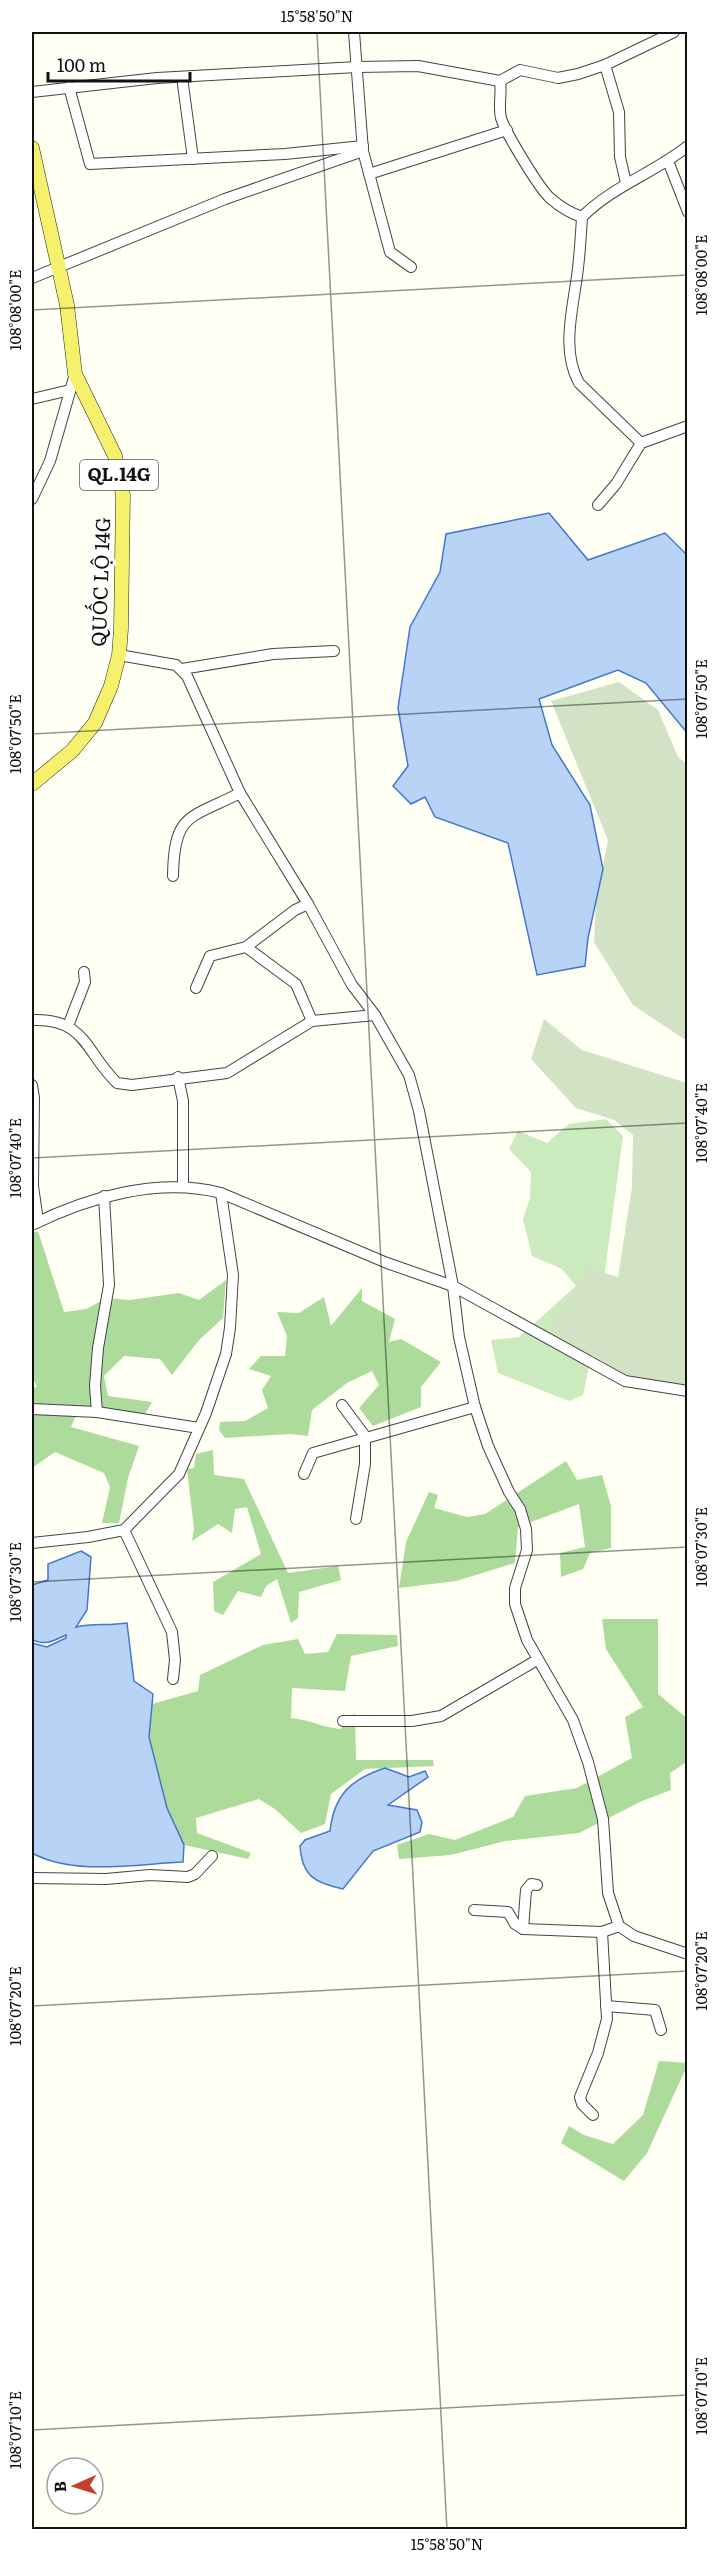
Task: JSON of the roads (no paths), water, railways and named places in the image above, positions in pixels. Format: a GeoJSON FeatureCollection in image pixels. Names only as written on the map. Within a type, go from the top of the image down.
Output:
{"type":"FeatureCollection","features":[{"type":"Feature","properties":{"kind":"main road","name":"QUỐC LỘ 14G"},"geometry":{"type":"LineString","coordinates":[[32,148],[68,305],[75,374],[115,456],[123,495],[119,656],[111,686],[94,723],[72,751],[32,784]]}},
{"type":"Feature","properties":{"kind":"street"},"geometry":{"type":"LineString","coordinates":[[354,32],[363,149],[369,174],[390,252],[411,267]]}},
{"type":"Feature","properties":{"kind":"street"},"geometry":{"type":"LineString","coordinates":[[32,92],[182,77],[357,67],[418,66],[500,81],[520,70],[558,78],[605,65],[674,32]]}},
{"type":"Feature","properties":{"kind":"street"},"geometry":{"type":"LineString","coordinates":[[605,65],[619,112],[620,157],[626,183]]}},
{"type":"Feature","properties":{"kind":"street"},"geometry":{"type":"LineString","coordinates":[[182,77],[193,159]]}},
{"type":"Feature","properties":{"kind":"street"},"geometry":{"type":"LineString","coordinates":[[500,81],[499,107],[507,130],[549,197],[571,213],[582,217]]}},
{"type":"Feature","properties":{"kind":"street"},"geometry":{"type":"LineString","coordinates":[[69,87],[90,164],[363,149]]}},
{"type":"Feature","properties":{"kind":"street"},"geometry":{"type":"LineString","coordinates":[[369,174],[507,130]]}},
{"type":"Feature","properties":{"kind":"street"},"geometry":{"type":"LineString","coordinates":[[641,443],[579,383],[573,371],[569,331],[582,217],[596,203],[626,183],[668,161],[687,146]]}},
{"type":"Feature","properties":{"kind":"street"},"geometry":{"type":"LineString","coordinates":[[32,278],[59,269],[225,199],[363,149]]}},
{"type":"Feature","properties":{"kind":"street"},"geometry":{"type":"LineString","coordinates":[[285,154],[289,176]]}},
{"type":"Feature","properties":{"kind":"street"},"geometry":{"type":"LineString","coordinates":[[668,161],[687,212]]}},
{"type":"Feature","properties":{"kind":"street"},"geometry":{"type":"LineString","coordinates":[[32,499],[50,461],[75,374]]}},
{"type":"Feature","properties":{"kind":"street"},"geometry":{"type":"LineString","coordinates":[[32,399],[70,390]]}},
{"type":"Feature","properties":{"kind":"street"},"geometry":{"type":"LineString","coordinates":[[598,505],[616,484],[641,443],[687,426]]}},
{"type":"Feature","properties":{"kind":"street"},"geometry":{"type":"LineString","coordinates":[[182,669],[273,654],[334,651]]}},
{"type":"Feature","properties":{"kind":"street"},"geometry":{"type":"LineString","coordinates":[[119,656],[176,665],[182,669],[240,793],[308,904],[352,985],[375,1016],[409,1075],[419,1111],[453,1286],[459,1337],[475,1407],[488,1446],[509,1492],[520,1509],[526,1529],[526,1550],[515,1588],[515,1604],[527,1640],[573,1720],[588,1762],[603,1819],[608,1893],[619,1926],[634,1936],[687,1954]]}},
{"type":"Feature","properties":{"kind":"street"},"geometry":{"type":"LineString","coordinates":[[173,876],[175,840],[182,825],[240,793]]}},
{"type":"Feature","properties":{"kind":"street"},"geometry":{"type":"LineString","coordinates":[[196,988],[210,956],[246,947],[295,910],[308,904]]}},
{"type":"Feature","properties":{"kind":"street"},"geometry":{"type":"LineString","coordinates":[[246,947],[296,984],[312,1022]]}},
{"type":"Feature","properties":{"kind":"street"},"geometry":{"type":"LineString","coordinates":[[68,1026],[85,982],[84,972]]}},
{"type":"Feature","properties":{"kind":"street"},"geometry":{"type":"LineString","coordinates":[[32,1020],[56,1020],[68,1026],[94,1052],[117,1083],[132,1085],[227,1072],[312,1022],[375,1016]]}},
{"type":"Feature","properties":{"kind":"street"},"geometry":{"type":"LineString","coordinates":[[178,1077],[183,1101],[183,1186]]}},
{"type":"Feature","properties":{"kind":"street"},"geometry":{"type":"LineString","coordinates":[[32,1085],[35,1223],[104,1196],[183,1186],[221,1193],[387,1263],[453,1286],[625,1381],[687,1391]]}},
{"type":"Feature","properties":{"kind":"street"},"geometry":{"type":"LineString","coordinates":[[32,1543],[88,1537],[124,1530],[179,1474],[199,1428],[226,1354],[230,1328],[233,1275],[221,1193]]}},
{"type":"Feature","properties":{"kind":"street"},"geometry":{"type":"LineString","coordinates":[[97,1412],[95,1386],[98,1348],[109,1285],[104,1196]]}},
{"type":"Feature","properties":{"kind":"street"},"geometry":{"type":"LineString","coordinates":[[342,1406],[365,1436],[366,1464],[356,1519]]}},
{"type":"Feature","properties":{"kind":"street"},"geometry":{"type":"LineString","coordinates":[[304,1474],[313,1453],[365,1436],[475,1407]]}},
{"type":"Feature","properties":{"kind":"street"},"geometry":{"type":"LineString","coordinates":[[32,1409],[97,1412],[199,1428]]}},
{"type":"Feature","properties":{"kind":"street"},"geometry":{"type":"LineString","coordinates":[[124,1530],[172,1632],[175,1660],[173,1679]]}},
{"type":"Feature","properties":{"kind":"street"},"geometry":{"type":"LineString","coordinates":[[343,1721],[412,1721],[441,1716],[537,1660]]}},
{"type":"Feature","properties":{"kind":"street"},"geometry":{"type":"LineString","coordinates":[[32,1878],[106,1879],[150,1875],[188,1877],[195,1874],[212,1856]]}},
{"type":"Feature","properties":{"kind":"street"},"geometry":{"type":"LineString","coordinates":[[523,1929],[526,1890],[531,1884],[537,1885]]}},
{"type":"Feature","properties":{"kind":"street"},"geometry":{"type":"LineString","coordinates":[[474,1910],[508,1912],[515,1924],[523,1929],[602,1932],[619,1926]]}},
{"type":"Feature","properties":{"kind":"street"},"geometry":{"type":"LineString","coordinates":[[593,2115],[582,2104],[580,2097],[598,2053],[607,2019],[602,1932]]}},
{"type":"Feature","properties":{"kind":"street"},"geometry":{"type":"LineString","coordinates":[[606,2006],[655,2010],[661,2030]]}},
{"type":"Feature","properties":{"kind":"water"},"geometry":{"type":"Polygon","coordinates":[[[549,513],[588,560],[665,533],[687,555],[688,734],[646,683],[618,670],[539,699],[552,745],[590,805],[603,869],[588,938],[585,966],[537,975],[508,843],[435,817],[425,797],[411,804],[393,786],[408,766],[398,708],[410,627],[440,572],[446,534],[549,513]]]}},
{"type":"Feature","properties":{"kind":"water"},"geometry":{"type":"Polygon","coordinates":[[[81,1551],[91,1557],[87,1610],[76,1627],[127,1623],[134,1681],[153,1694],[149,1737],[167,1808],[184,1845],[183,1862],[106,1867],[86,1866],[49,1860],[32,1853],[32,1643],[47,1647],[66,1638],[66,1635],[45,1643],[32,1639],[32,1585],[48,1580],[48,1564],[81,1551]]]}},
{"type":"Feature","properties":{"kind":"water"},"geometry":{"type":"Polygon","coordinates":[[[385,1768],[409,1777],[425,1771],[428,1777],[388,1805],[417,1810],[422,1822],[420,1832],[373,1851],[343,1889],[318,1881],[307,1872],[301,1857],[300,1846],[305,1840],[330,1831],[332,1818],[346,1790],[363,1777],[385,1768]]]}}]}
